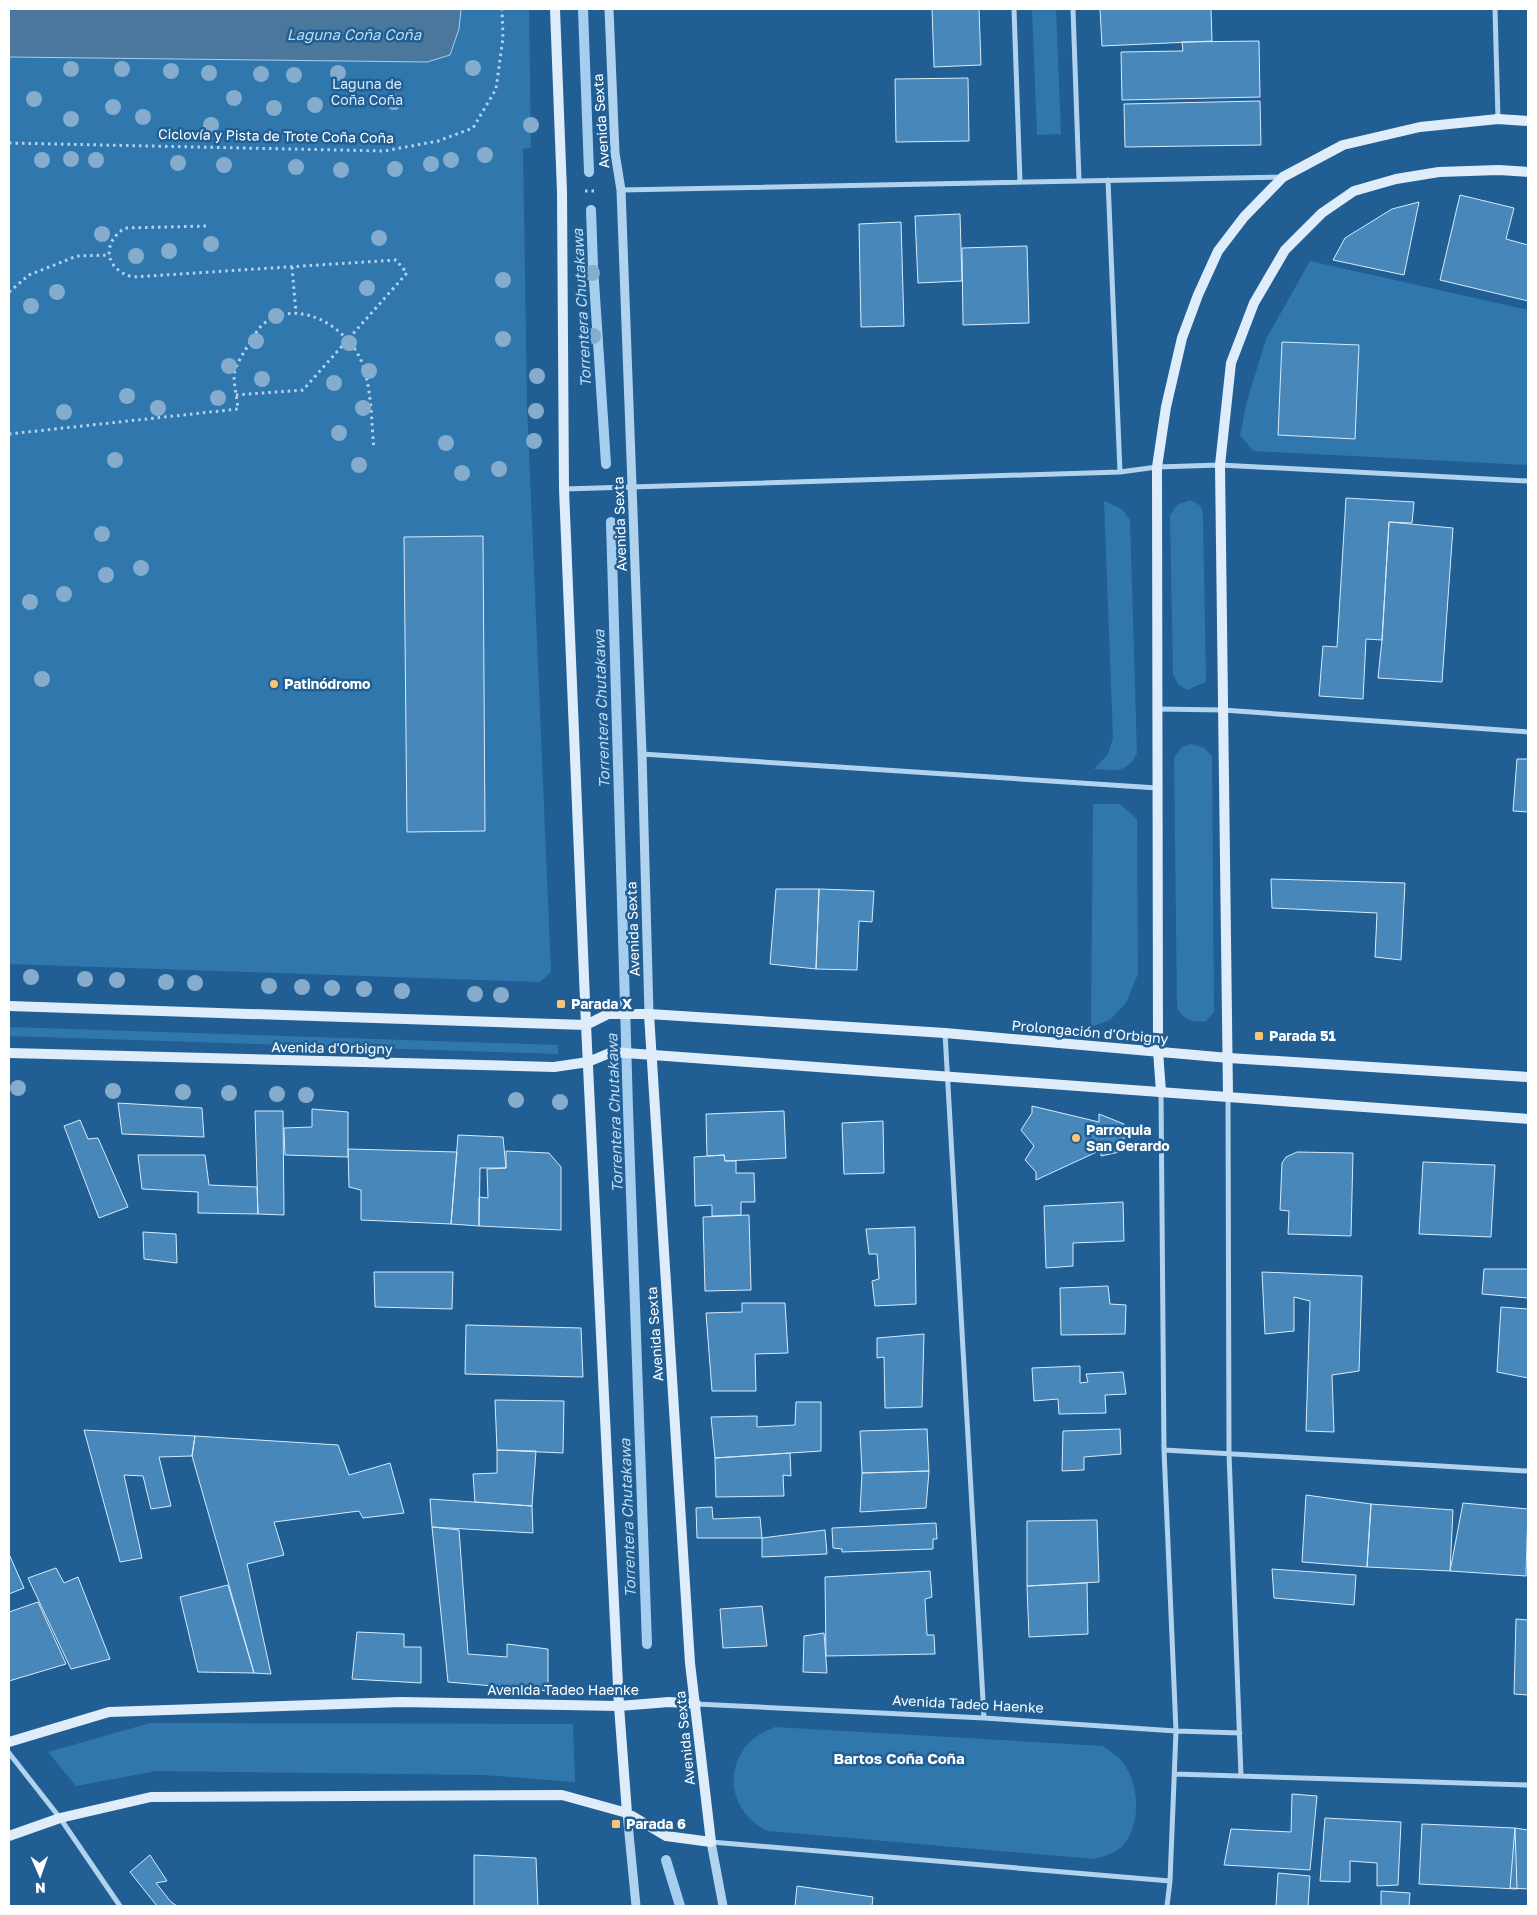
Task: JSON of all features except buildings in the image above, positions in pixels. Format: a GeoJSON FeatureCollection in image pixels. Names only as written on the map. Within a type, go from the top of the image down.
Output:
{"type":"FeatureCollection","features":[{"type":"Feature","properties":{"kind":"main road"},"geometry":{"type":"LineString","coordinates":[[555,9],[562,192],[564,489],[586,1025],[619,1706],[627,1813]]}},
{"type":"Feature","properties":{"kind":"main road"},"geometry":{"type":"LineString","coordinates":[[1161,1092],[1158,1051],[1157,468],[1166,407],[1182,338],[1198,295],[1218,251],[1244,217],[1283,177],[1343,145],[1420,127],[1498,119],[1528,121]]}},
{"type":"Feature","properties":{"kind":"main road"},"geometry":{"type":"LineString","coordinates":[[1228,1096],[1220,465],[1232,363],[1254,303],[1286,250],[1322,213],[1354,191],[1396,179],[1439,172],[1499,170],[1528,172]]}},
{"type":"Feature","properties":{"kind":"main road"},"geometry":{"type":"LineString","coordinates":[[9,1006],[586,1025],[608,1014],[648,1014]]}},
{"type":"Feature","properties":{"kind":"main road","name":"Prolongación d'Orbigny"},"geometry":{"type":"LineString","coordinates":[[648,1014],[945,1033],[1229,1058],[1528,1077]]}},
{"type":"Feature","properties":{"kind":"main road","name":"Avenida Sexta"},"geometry":{"type":"LineString","coordinates":[[648,1014],[649,1054],[690,1663],[711,1842]]}},
{"type":"Feature","properties":{"kind":"main road","name":"Avenida d'Orbigny"},"geometry":{"type":"LineString","coordinates":[[9,1053],[554,1067],[588,1062],[612,1052],[649,1054]]}},
{"type":"Feature","properties":{"kind":"main road"},"geometry":{"type":"LineString","coordinates":[[649,1054],[1528,1119]]}},
{"type":"Feature","properties":{"kind":"main road","name":"Avenida Tadeo Haenke"},"geometry":{"type":"LineString","coordinates":[[9,1742],[109,1712],[401,1702],[619,1706],[670,1702],[696,1704]]}},
{"type":"Feature","properties":{"kind":"main road"},"geometry":{"type":"LineString","coordinates":[[9,1836],[60,1818],[161,1796],[562,1795],[627,1813],[666,1836],[711,1842]]}},
{"type":"Feature","properties":{"kind":"street","name":"Avenida Sexta"},"geometry":{"type":"LineString","coordinates":[[609,9],[615,153],[622,190],[642,754],[648,1014]]}},
{"type":"Feature","properties":{"kind":"street"},"geometry":{"type":"LineString","coordinates":[[1014,9],[1020,182]]}},
{"type":"Feature","properties":{"kind":"street"},"geometry":{"type":"LineString","coordinates":[[1073,9],[1079,180]]}},
{"type":"Feature","properties":{"kind":"street"},"geometry":{"type":"LineString","coordinates":[[1495,9],[1498,119]]}},
{"type":"Feature","properties":{"kind":"street"},"geometry":{"type":"LineString","coordinates":[[622,190],[1283,177]]}},
{"type":"Feature","properties":{"kind":"street"},"geometry":{"type":"LineString","coordinates":[[1108,180],[1120,472]]}},
{"type":"Feature","properties":{"kind":"street"},"geometry":{"type":"LineString","coordinates":[[564,489],[1120,472],[1220,465],[1528,481]]}},
{"type":"Feature","properties":{"kind":"street"},"geometry":{"type":"LineString","coordinates":[[1157,709],[1222,710],[1528,732]]}},
{"type":"Feature","properties":{"kind":"street"},"geometry":{"type":"LineString","coordinates":[[642,754],[1158,788]]}},
{"type":"Feature","properties":{"kind":"street"},"geometry":{"type":"LineString","coordinates":[[945,1033],[984,1718]]}},
{"type":"Feature","properties":{"kind":"street"},"geometry":{"type":"LineString","coordinates":[[1161,1092],[1164,1450],[1176,1731],[1170,1881],[1167,1906]]}},
{"type":"Feature","properties":{"kind":"street"},"geometry":{"type":"LineString","coordinates":[[1228,1096],[1229,1453],[1241,1776]]}},
{"type":"Feature","properties":{"kind":"street"},"geometry":{"type":"LineString","coordinates":[[1164,1450],[1528,1471]]}},
{"type":"Feature","properties":{"kind":"street","name":"Avenida Tadeo Haenke"},"geometry":{"type":"LineString","coordinates":[[696,1704],[1240,1733]]}},
{"type":"Feature","properties":{"kind":"street"},"geometry":{"type":"LineString","coordinates":[[9,1753],[60,1818],[120,1906]]}},
{"type":"Feature","properties":{"kind":"street"},"geometry":{"type":"LineString","coordinates":[[1175,1774],[1528,1785]]}},
{"type":"Feature","properties":{"kind":"street"},"geometry":{"type":"LineString","coordinates":[[627,1813],[636,1906]]}},
{"type":"Feature","properties":{"kind":"street"},"geometry":{"type":"LineString","coordinates":[[711,1842],[1170,1881]]}},
{"type":"Feature","properties":{"kind":"street","name":"Avenida Sexta"},"geometry":{"type":"LineString","coordinates":[[711,1842],[723,1906]]}},
{"type":"Feature","properties":{"kind":"path","name":"Ciclovía y Pista de Trote Coña Coña"},"geometry":{"type":"LineString","coordinates":[[9,143],[384,151],[438,141],[473,128],[496,89],[502,38],[502,9]]}},
{"type":"Feature","properties":{"kind":"path"},"geometry":{"type":"LineString","coordinates":[[206,226],[125,228],[112,239],[109,247],[112,264],[117,270],[133,277],[396,260],[407,273],[303,390],[236,395]]}},
{"type":"Feature","properties":{"kind":"path"},"geometry":{"type":"LineString","coordinates":[[9,292],[29,275],[77,256],[110,256]]}},
{"type":"Feature","properties":{"kind":"path"},"geometry":{"type":"LineString","coordinates":[[292,267],[296,313]]}},
{"type":"Feature","properties":{"kind":"path"},"geometry":{"type":"LineString","coordinates":[[9,434],[238,409],[234,373],[247,348],[262,326],[281,315],[296,313],[319,318],[348,338],[360,360],[368,387],[374,449]]}},
{"type":"Feature","properties":{"kind":"green space","name":"Patinódromo"},"geometry":{"type":"Polygon","coordinates":[[[9,9],[529,9],[531,148],[523,149],[527,404],[551,972],[540,982],[9,964],[9,9]]]}},
{"type":"Feature","properties":{"kind":"green space"},"geometry":{"type":"Polygon","coordinates":[[[1032,9],[1056,9],[1061,134],[1037,135],[1032,9]]]}},
{"type":"Feature","properties":{"kind":"green space"},"geometry":{"type":"Polygon","coordinates":[[[1310,261],[1528,310],[1528,465],[1253,451],[1240,435],[1247,401],[1266,339],[1310,261]]]}},
{"type":"Feature","properties":{"kind":"green space"},"geometry":{"type":"Polygon","coordinates":[[[1190,500],[1201,506],[1203,515],[1206,682],[1187,690],[1178,684],[1173,674],[1170,515],[1177,505],[1190,500]]]}},
{"type":"Feature","properties":{"kind":"green space"},"geometry":{"type":"Polygon","coordinates":[[[1104,501],[1122,509],[1130,520],[1137,753],[1125,768],[1114,770],[1094,769],[1108,754],[1113,738],[1104,501]]]}},
{"type":"Feature","properties":{"kind":"green space"},"geometry":{"type":"Polygon","coordinates":[[[1191,744],[1204,748],[1212,756],[1214,1012],[1206,1021],[1201,1022],[1189,1020],[1177,1009],[1174,758],[1182,747],[1191,744]]]}},
{"type":"Feature","properties":{"kind":"green space"},"geometry":{"type":"Polygon","coordinates":[[[1093,804],[1120,804],[1137,819],[1138,974],[1126,1003],[1110,1020],[1091,1027],[1093,804]]]}},
{"type":"Feature","properties":{"kind":"green space"},"geometry":{"type":"Polygon","coordinates":[[[9,1027],[558,1045],[558,1054],[9,1036],[9,1027]]]}},
{"type":"Feature","properties":{"kind":"green space"},"geometry":{"type":"Polygon","coordinates":[[[150,1723],[573,1724],[575,1782],[483,1775],[156,1771],[76,1786],[48,1752],[150,1723]]]}},
{"type":"Feature","properties":{"kind":"green space"},"geometry":{"type":"Polygon","coordinates":[[[775,1727],[1103,1746],[1119,1758],[1131,1776],[1136,1799],[1134,1823],[1130,1834],[1122,1846],[1111,1854],[1094,1859],[768,1831],[747,1816],[740,1806],[734,1783],[735,1770],[746,1746],[755,1737],[775,1727]]]}},
{"type":"Feature","properties":{"kind":"water","name":"Laguna Coña Coña"},"geometry":{"type":"Polygon","coordinates":[[[9,9],[461,9],[459,29],[450,55],[427,62],[9,57],[9,9]]]}},
{"type":"Feature","properties":{"kind":"waterway","name":"Torrentera Chutakawa"},"geometry":{"type":"LineString","coordinates":[[583,9],[589,172]]}},
{"type":"Feature","properties":{"kind":"waterway","name":"Torrentera Chutakawa"},"geometry":{"type":"LineString","coordinates":[[591,210],[606,464]]}},
{"type":"Feature","properties":{"kind":"waterway","name":"Torrentera Chutakawa"},"geometry":{"type":"LineString","coordinates":[[611,522],[628,1109],[647,1644]]}},
{"type":"Feature","properties":{"kind":"waterway","name":"Torrentera Chutakawa"},"geometry":{"type":"LineString","coordinates":[[666,1860],[680,1906]]}},
{"type":"Feature","properties":{"kind":"place","name":"Patinódromo"},"geometry":{"type":"Point","coordinates":[274,684]}},
{"type":"Feature","properties":{"kind":"place","name":"Parada X"},"geometry":{"type":"Point","coordinates":[561,1004]}},
{"type":"Feature","properties":{"kind":"place","name":"Parada 51"},"geometry":{"type":"Point","coordinates":[1259,1036]}},
{"type":"Feature","properties":{"kind":"place","name":"Parroquia San Gerardo"},"geometry":{"type":"Point","coordinates":[1076,1138]}},
{"type":"Feature","properties":{"kind":"place","name":"Parada 6"},"geometry":{"type":"Point","coordinates":[616,1824]}},
{"type":"Feature","properties":{"kind":"district","name":"Bartos Coña Coña"},"geometry":{"type":"Point","coordinates":[899,1759]}},
{"type":"Feature","properties":{"kind":"park label","name":"Laguna de Coña Coña"},"geometry":{"type":"Point","coordinates":[367,92]}}]}
